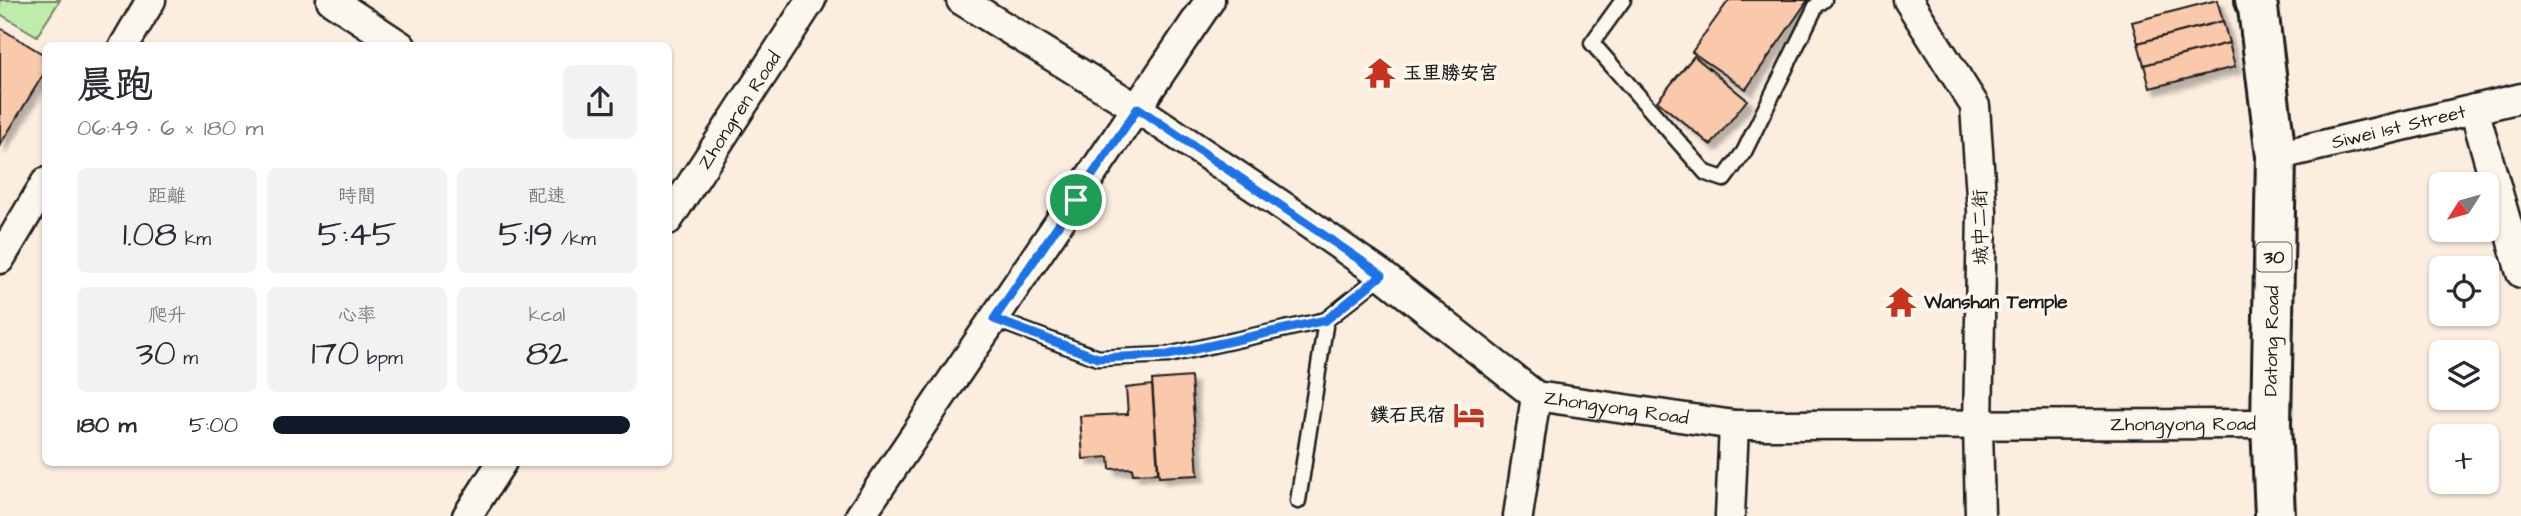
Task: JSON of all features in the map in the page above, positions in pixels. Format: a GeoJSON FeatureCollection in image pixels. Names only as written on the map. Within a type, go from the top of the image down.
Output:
{"type":"FeatureCollection","features":[{"type":"Feature","properties":{"kind":"main road","name":"Datong Road"},"geometry":{"type":"LineString","coordinates":[[2261,4],[2276,156],[2271,424],[2275,516]]}},
{"type":"Feature","properties":{"kind":"street"},"geometry":{"type":"LineString","coordinates":[[126,42],[151,0]]}},
{"type":"Feature","properties":{"kind":"street"},"geometry":{"type":"LineString","coordinates":[[331,0],[395,42]]}},
{"type":"Feature","properties":{"kind":"street","name":"Zhongren Road"},"geometry":{"type":"LineString","coordinates":[[672,215],[811,0]]}},
{"type":"Feature","properties":{"kind":"street","name":"Zhongyong Road"},"geometry":{"type":"LineString","coordinates":[[961,0],[1138,108],[1382,275],[1536,396],[1734,425],[2271,424]]}},
{"type":"Feature","properties":{"kind":"street"},"geometry":{"type":"LineString","coordinates":[[860,516],[1210,0]]}},
{"type":"Feature","properties":{"kind":"street","name":"城中二街"},"geometry":{"type":"LineString","coordinates":[[1908,0],[1975,106],[1982,211],[1978,425],[1980,516]]}},
{"type":"Feature","properties":{"kind":"street","name":"Siwei 1st Street"},"geometry":{"type":"LineString","coordinates":[[2276,156],[2521,98]]}},
{"type":"Feature","properties":{"kind":"street"},"geometry":{"type":"LineString","coordinates":[[2474,109],[2521,273]]}},
{"type":"Feature","properties":{"kind":"street"},"geometry":{"type":"LineString","coordinates":[[0,259],[42,198]]}},
{"type":"Feature","properties":{"kind":"street"},"geometry":{"type":"LineString","coordinates":[[1518,516],[1536,396]]}},
{"type":"Feature","properties":{"kind":"street"},"geometry":{"type":"LineString","coordinates":[[1730,516],[1734,425]]}},
{"type":"Feature","properties":{"kind":"street"},"geometry":{"type":"LineString","coordinates":[[467,516],[496,466]]}},
{"type":"Feature","properties":{"kind":"lane"},"geometry":{"type":"LineString","coordinates":[[1623,0],[1592,43],[1706,173],[1724,179],[1744,152],[1816,6],[1824,0]]}},
{"type":"Feature","properties":{"kind":"lane"},"geometry":{"type":"LineString","coordinates":[[994,319],[1098,358],[1168,355],[1326,320],[1382,275]]}},
{"type":"Feature","properties":{"kind":"lane"},"geometry":{"type":"LineString","coordinates":[[1298,501],[1326,320]]}},
{"type":"Feature","properties":{"kind":"green space"},"geometry":{"type":"Polygon","coordinates":[[[0,0],[60,0],[37,36],[0,14],[0,0]]]}},
{"type":"Feature","properties":{"kind":"building"},"geometry":{"type":"Polygon","coordinates":[[[1729,0],[1808,0],[1746,89],[1692,52],[1729,0]]]}},
{"type":"Feature","properties":{"kind":"building"},"geometry":{"type":"Polygon","coordinates":[[[2217,0],[2223,21],[2138,43],[2132,22],[2217,0]]]}},
{"type":"Feature","properties":{"kind":"building"},"geometry":{"type":"Polygon","coordinates":[[[2223,21],[2229,43],[2144,65],[2138,43],[2223,21]]]}},
{"type":"Feature","properties":{"kind":"building"},"geometry":{"type":"Polygon","coordinates":[[[0,28],[42,54],[42,77],[0,145],[0,28]]]}},
{"type":"Feature","properties":{"kind":"building"},"geometry":{"type":"Polygon","coordinates":[[[2229,43],[2235,67],[2150,88],[2144,65],[2229,43]]]}},
{"type":"Feature","properties":{"kind":"building"},"geometry":{"type":"Polygon","coordinates":[[[1694,56],[1747,100],[1711,145],[1657,101],[1694,56]]]}},
{"type":"Feature","properties":{"kind":"building"},"geometry":{"type":"Polygon","coordinates":[[[1191,377],[1198,475],[1159,477],[1152,380],[1191,377]]]}},
{"type":"Feature","properties":{"kind":"building"},"geometry":{"type":"Polygon","coordinates":[[[1152,385],[1158,473],[1133,474],[1132,468],[1110,469],[1109,457],[1083,459],[1080,416],[1128,414],[1126,388],[1152,385]]]}},
{"type":"Feature","properties":{"kind":"place","name":"玉里勝安宮"},"geometry":{"type":"Point","coordinates":[1380,73]}},
{"type":"Feature","properties":{"kind":"place","name":"Wanshan Temple"},"geometry":{"type":"Point","coordinates":[1901,302]}},
{"type":"Feature","properties":{"kind":"place","name":"鏷石民宿"},"geometry":{"type":"Point","coordinates":[1469,415]}},
{"type":"Feature","properties":{"kind":"route"},"geometry":{"type":"LineString","coordinates":[[1138,108],[1382,275],[1326,320],[1168,355],[1098,358],[994,319],[1076,200],[1138,108]]}}]}
